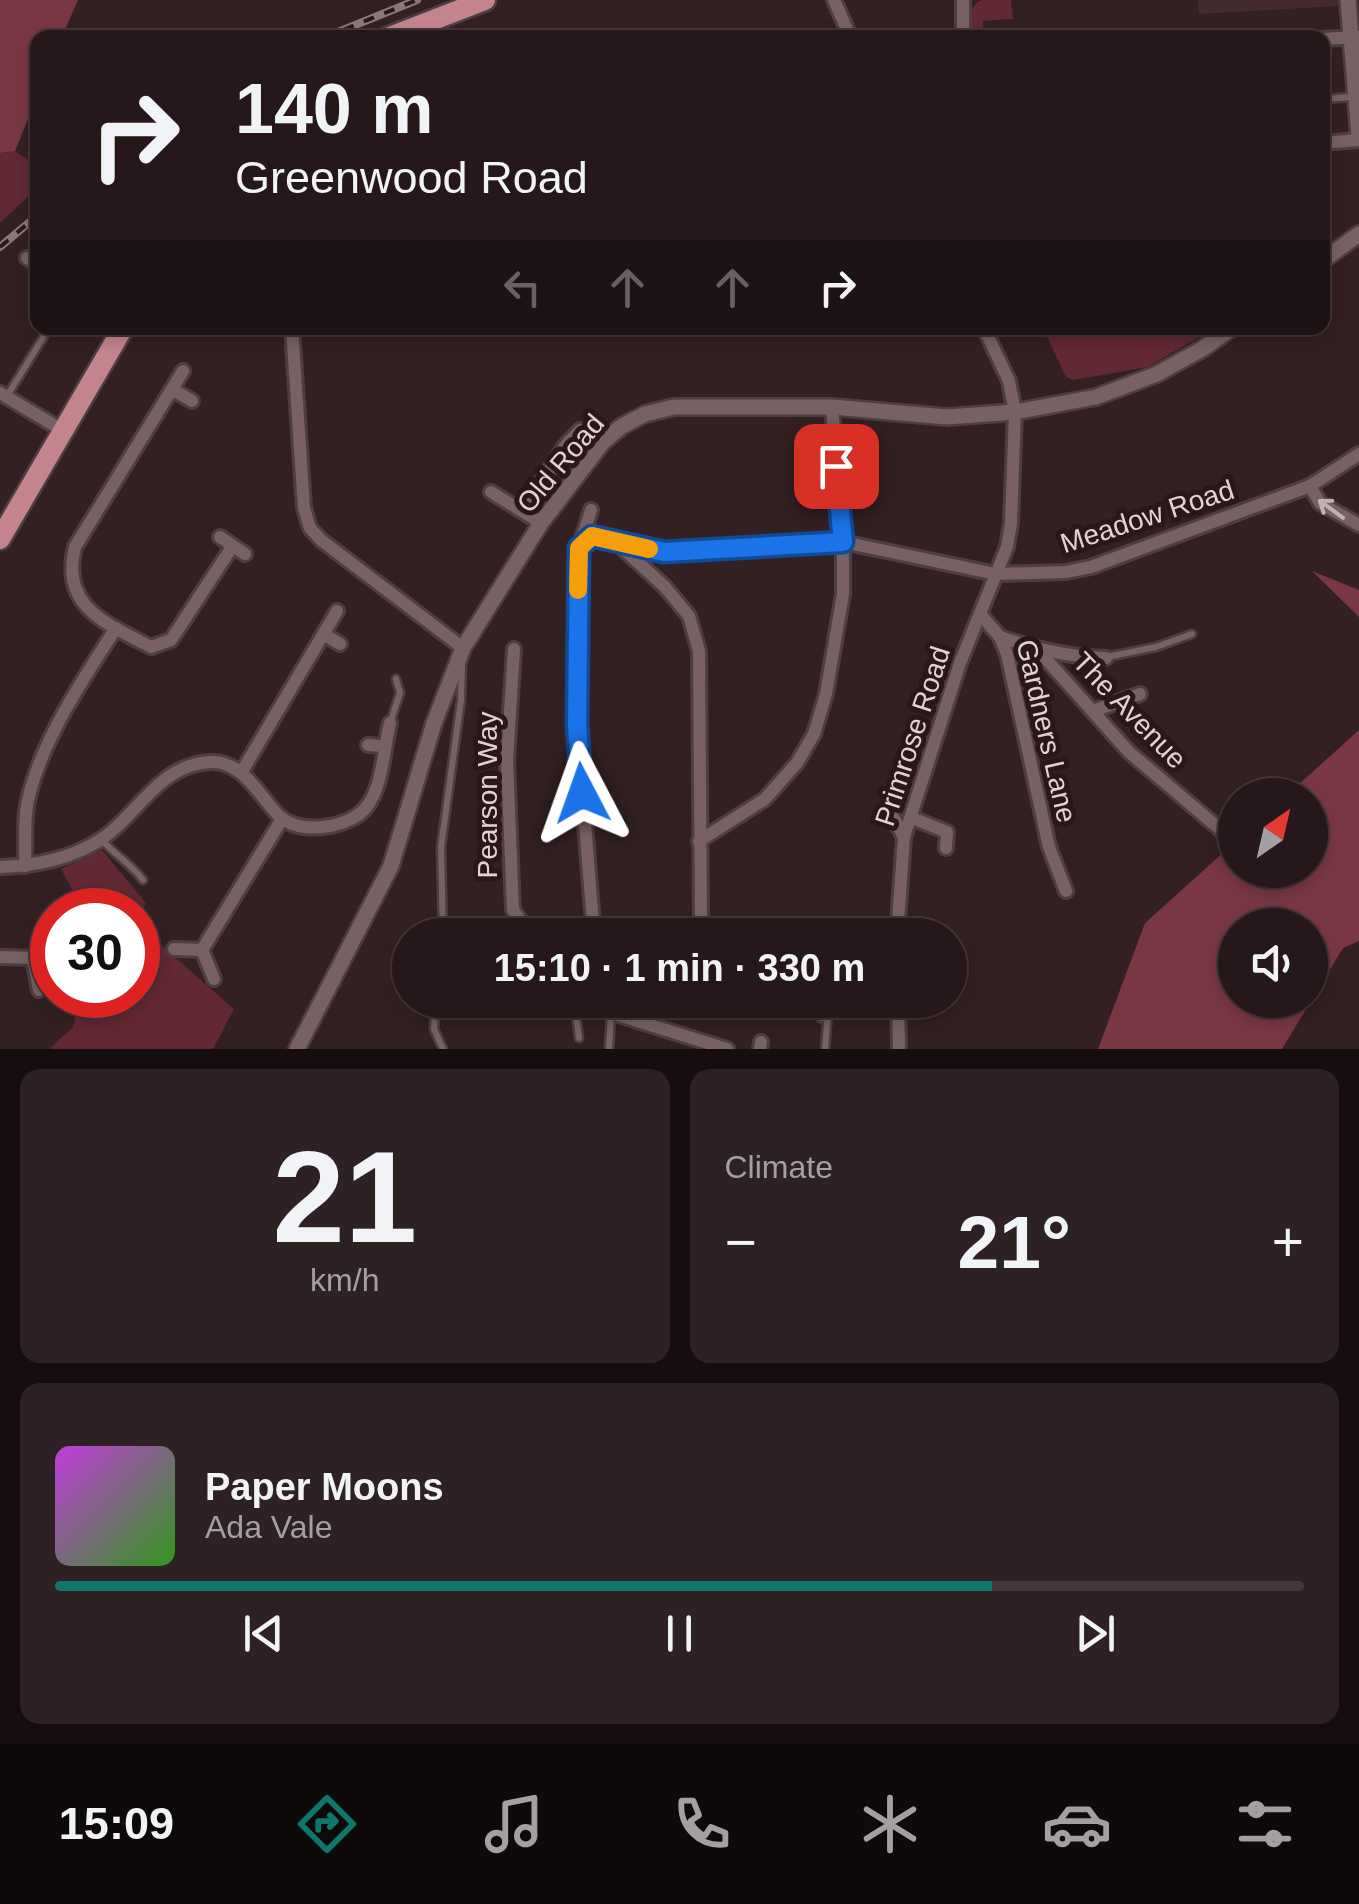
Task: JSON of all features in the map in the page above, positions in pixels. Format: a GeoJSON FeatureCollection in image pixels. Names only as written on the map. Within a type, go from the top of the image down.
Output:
{"type":"FeatureCollection","features":[{"type":"Feature","properties":{"kind":"main road"},"geometry":{"type":"LineString","coordinates":[[408,30],[485,0]]}},
{"type":"Feature","properties":{"kind":"main road"},"geometry":{"type":"LineString","coordinates":[[0,539],[119,335]]}},
{"type":"Feature","properties":{"kind":"street"},"geometry":{"type":"LineString","coordinates":[[834,0],[847,30]]}},
{"type":"Feature","properties":{"kind":"street"},"geometry":{"type":"LineString","coordinates":[[962,0],[963,30]]}},
{"type":"Feature","properties":{"kind":"street"},"geometry":{"type":"LineString","coordinates":[[1330,142],[1359,138],[1348,0]]}},
{"type":"Feature","properties":{"kind":"street"},"geometry":{"type":"LineString","coordinates":[[1330,255],[1359,234]]}},
{"type":"Feature","properties":{"kind":"street"},"geometry":{"type":"LineString","coordinates":[[292,335],[304,508],[310,528],[320,540],[463,648]]}},
{"type":"Feature","properties":{"kind":"street"},"geometry":{"type":"LineString","coordinates":[[980,614],[1007,547],[1015,412],[1009,381],[987,335]]}},
{"type":"Feature","properties":{"kind":"street","name":"Old Road"},"geometry":{"type":"LineString","coordinates":[[297,1049],[391,866],[434,723],[463,648],[542,523],[603,442],[622,426],[645,414],[674,408],[832,408],[948,417],[1015,412],[1096,397],[1158,374],[1222,335]]}},
{"type":"Feature","properties":{"kind":"street"},"geometry":{"type":"LineString","coordinates":[[183,371],[75,547],[70,566],[73,585],[82,606],[150,647],[171,640],[238,550],[220,537]]}},
{"type":"Feature","properties":{"kind":"street"},"geometry":{"type":"LineString","coordinates":[[172,389],[192,401]]}},
{"type":"Feature","properties":{"kind":"street"},"geometry":{"type":"LineString","coordinates":[[5,396],[62,430]]}},
{"type":"Feature","properties":{"kind":"street"},"geometry":{"type":"LineString","coordinates":[[699,841],[765,799],[797,763],[814,734],[826,694],[843,594],[843,542],[832,408]]}},
{"type":"Feature","properties":{"kind":"street"},"geometry":{"type":"LineString","coordinates":[[522,508],[580,430]]}},
{"type":"Feature","properties":{"kind":"street","name":"Meadow Road"},"geometry":{"type":"LineString","coordinates":[[579,548],[592,536],[664,552],[843,542],[996,574],[1066,572],[1310,486],[1359,454]]}},
{"type":"Feature","properties":{"kind":"street"},"geometry":{"type":"LineString","coordinates":[[1310,486],[1320,503],[1359,525]]}},
{"type":"Feature","properties":{"kind":"street"},"geometry":{"type":"LineString","coordinates":[[491,492],[542,523]]}},
{"type":"Feature","properties":{"kind":"street"},"geometry":{"type":"LineString","coordinates":[[591,510],[579,548],[577,725],[593,918]]}},
{"type":"Feature","properties":{"kind":"street"},"geometry":{"type":"LineString","coordinates":[[616,543],[665,587],[689,616],[699,650],[701,918]]}},
{"type":"Feature","properties":{"kind":"street"},"geometry":{"type":"LineString","coordinates":[[241,773],[326,635],[336,611]]}},
{"type":"Feature","properties":{"kind":"street","name":"Gardners Lane"},"geometry":{"type":"LineString","coordinates":[[980,614],[1000,637],[1007,654],[1049,847],[1066,891]]}},
{"type":"Feature","properties":{"kind":"street","name":"Primrose Road"},"geometry":{"type":"LineString","coordinates":[[898,918],[904,837],[960,663],[980,614]]}},
{"type":"Feature","properties":{"kind":"street"},"geometry":{"type":"LineString","coordinates":[[25,866],[28,799],[35,776],[72,698],[116,628]]}},
{"type":"Feature","properties":{"kind":"street"},"geometry":{"type":"LineString","coordinates":[[326,635],[340,644]]}},
{"type":"Feature","properties":{"kind":"street"},"geometry":{"type":"LineString","coordinates":[[1000,637],[1038,649],[1106,658]]}},
{"type":"Feature","properties":{"kind":"street","name":"Pearson Way"},"geometry":{"type":"LineString","coordinates":[[514,649],[508,760],[513,910],[519,918]]}},
{"type":"Feature","properties":{"kind":"street","name":"The Avenue"},"geometry":{"type":"LineString","coordinates":[[1038,649],[1129,752],[1218,828]]}},
{"type":"Feature","properties":{"kind":"street"},"geometry":{"type":"LineString","coordinates":[[1093,712],[1145,693]]}},
{"type":"Feature","properties":{"kind":"street"},"geometry":{"type":"LineString","coordinates":[[0,867],[56,860],[101,839],[123,822],[164,778],[189,766],[214,761],[241,773],[282,818],[310,828],[332,826],[360,814],[374,792],[390,723]]}},
{"type":"Feature","properties":{"kind":"street"},"geometry":{"type":"LineString","coordinates":[[368,745],[384,746]]}},
{"type":"Feature","properties":{"kind":"street"},"geometry":{"type":"LineString","coordinates":[[890,812],[904,837]]}},
{"type":"Feature","properties":{"kind":"street"},"geometry":{"type":"LineString","coordinates":[[202,950],[282,818]]}},
{"type":"Feature","properties":{"kind":"street"},"geometry":{"type":"LineString","coordinates":[[912,818],[954,830],[946,848]]}},
{"type":"Feature","properties":{"kind":"street"},"geometry":{"type":"LineString","coordinates":[[174,950],[202,950]]}},
{"type":"Feature","properties":{"kind":"street"},"geometry":{"type":"LineString","coordinates":[[202,950],[214,979]]}},
{"type":"Feature","properties":{"kind":"street"},"geometry":{"type":"LineString","coordinates":[[0,957],[30,958]]}},
{"type":"Feature","properties":{"kind":"street"},"geometry":{"type":"LineString","coordinates":[[628,1018],[728,1049]]}},
{"type":"Feature","properties":{"kind":"street"},"geometry":{"type":"LineString","coordinates":[[898,1018],[899,1049]]}},
{"type":"Feature","properties":{"kind":"lane"},"geometry":{"type":"LineString","coordinates":[[1330,99],[1357,97]]}},
{"type":"Feature","properties":{"kind":"lane"},"geometry":{"type":"LineString","coordinates":[[0,412],[5,396],[44,335]]}},
{"type":"Feature","properties":{"kind":"lane"},"geometry":{"type":"LineString","coordinates":[[1106,658],[1192,634]]}},
{"type":"Feature","properties":{"kind":"lane"},"geometry":{"type":"LineString","coordinates":[[443,918],[441,846],[461,700],[463,648]]}},
{"type":"Feature","properties":{"kind":"lane"},"geometry":{"type":"LineString","coordinates":[[390,723],[400,693],[396,679]]}},
{"type":"Feature","properties":{"kind":"lane"},"geometry":{"type":"LineString","coordinates":[[101,839],[117,856],[128,860],[142,880]]}},
{"type":"Feature","properties":{"kind":"lane"},"geometry":{"type":"LineString","coordinates":[[435,1018],[434,1029],[443,1049]]}},
{"type":"Feature","properties":{"kind":"lane"},"geometry":{"type":"LineString","coordinates":[[576,1018],[579,1038]]}},
{"type":"Feature","properties":{"kind":"lane"},"geometry":{"type":"LineString","coordinates":[[610,1018],[610,1049]]}},
{"type":"Feature","properties":{"kind":"lane"},"geometry":{"type":"LineString","coordinates":[[825,1018],[825,1049]]}},
{"type":"Feature","properties":{"kind":"shaded area"},"geometry":{"type":"Polygon","coordinates":[[[0,0],[78,0],[65,30],[30,30],[30,114],[15,151],[0,153],[0,0]]]}},
{"type":"Feature","properties":{"kind":"shaded area"},"geometry":{"type":"Polygon","coordinates":[[[1011,0],[1013,19],[983,21],[984,30],[972,30],[970,21],[977,3],[1011,0]]]}},
{"type":"Feature","properties":{"kind":"shaded area"},"geometry":{"type":"Polygon","coordinates":[[[1198,0],[1338,0],[1338,6],[1199,14],[1198,0]]]}},
{"type":"Feature","properties":{"kind":"shaded area"},"geometry":{"type":"Polygon","coordinates":[[[15,151],[30,161],[30,195],[0,223],[0,153],[15,151]]]}},
{"type":"Feature","properties":{"kind":"shaded area"},"geometry":{"type":"Polygon","coordinates":[[[1046,335],[1202,335],[1148,367],[1073,380],[1066,377],[1046,335]]]}},
{"type":"Feature","properties":{"kind":"shaded area"},"geometry":{"type":"Polygon","coordinates":[[[1312,571],[1359,590],[1359,617],[1312,571]]]}},
{"type":"Feature","properties":{"kind":"shaded area"},"geometry":{"type":"Polygon","coordinates":[[[1359,730],[1359,941],[1343,948],[1328,973],[1328,908],[1218,908],[1218,1018],[1301,1018],[1282,1049],[1098,1049],[1145,923],[1218,857],[1218,888],[1328,888],[1328,778],[1306,778],[1359,730]]]}},
{"type":"Feature","properties":{"kind":"shaded area"},"geometry":{"type":"Polygon","coordinates":[[[102,850],[134,888],[71,888],[61,869],[102,850]]]}},
{"type":"Feature","properties":{"kind":"shaded area"},"geometry":{"type":"Polygon","coordinates":[[[160,944],[234,1009],[213,1049],[49,1049],[73,1027],[75,1018],[160,1018],[160,944]]]}},
{"type":"Feature","properties":{"kind":"railway"},"geometry":{"type":"LineString","coordinates":[[343,30],[417,0]]}},
{"type":"Feature","properties":{"kind":"railway"},"geometry":{"type":"LineString","coordinates":[[0,247],[30,222]]}},
{"type":"Feature","properties":{"kind":"slow traffic"},"geometry":{"type":"LineString","coordinates":[[578,590],[579,548],[592,536],[649,549]]}},
{"type":"Feature","properties":{"kind":"route"},"geometry":{"type":"LineString","coordinates":[[582,793],[577,725],[579,548],[592,536],[664,552],[843,542],[836,466]]}}]}
